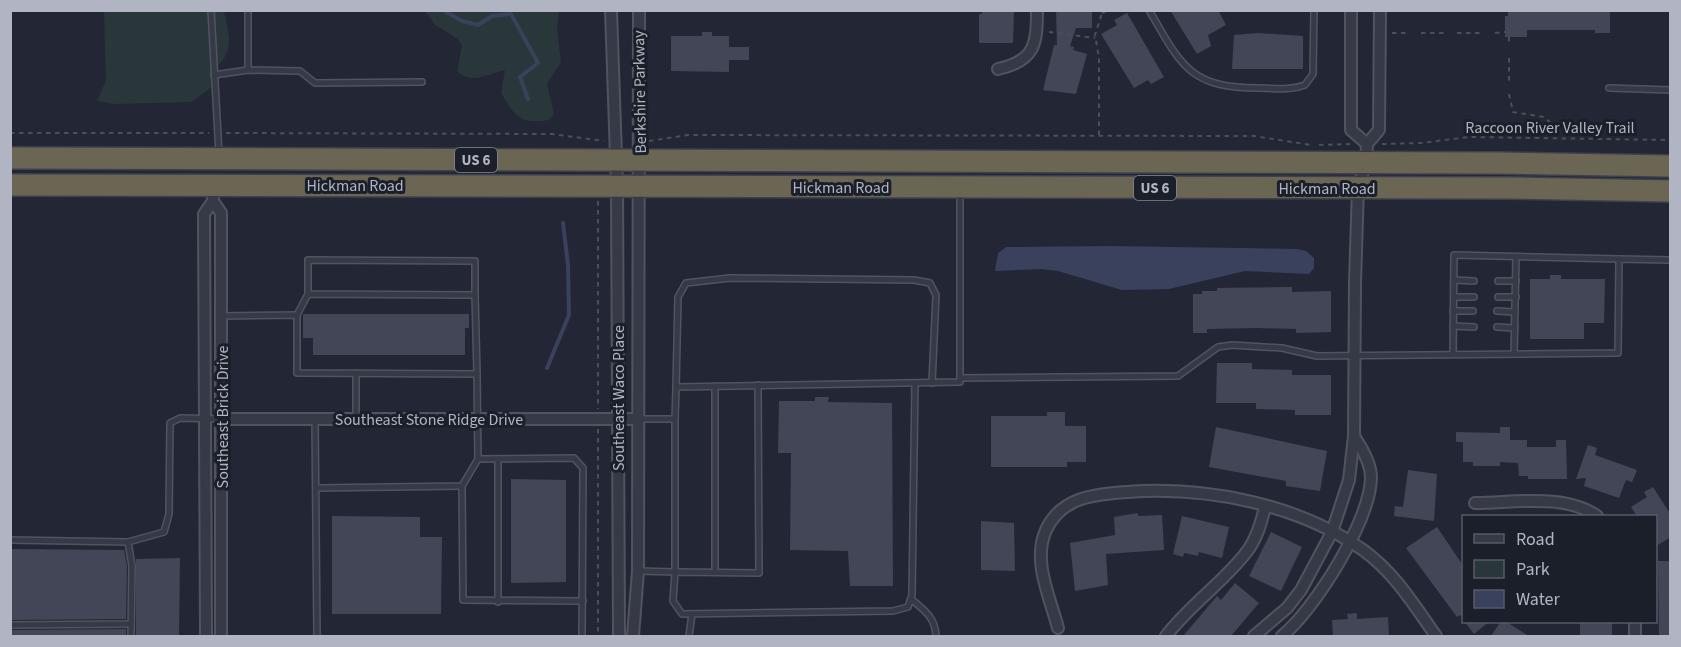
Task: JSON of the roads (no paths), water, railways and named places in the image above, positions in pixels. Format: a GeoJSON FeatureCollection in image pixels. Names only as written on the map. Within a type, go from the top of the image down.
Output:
{"type":"FeatureCollection","features":[{"type":"Feature","properties":{"kind":"highway","name":"Hickman Road"},"geometry":{"type":"LineString","coordinates":[[20,185],[213,193],[617,186],[640,173],[1366,153],[1671,166]]}},
{"type":"Feature","properties":{"kind":"highway","name":"Hickman Road"},"geometry":{"type":"LineString","coordinates":[[10,158],[615,160],[640,173],[960,188],[1671,191]]}},
{"type":"Feature","properties":{"kind":"highway"},"geometry":{"type":"LineString","coordinates":[[20,185],[52,171],[201,169],[217,164],[219,159]]}},
{"type":"Feature","properties":{"kind":"highway"},"geometry":{"type":"LineString","coordinates":[[213,193],[216,175],[234,169],[390,168],[418,166],[423,159]]}},
{"type":"Feature","properties":{"kind":"street","name":"Berkshire Parkway"},"geometry":{"type":"LineString","coordinates":[[611,10],[615,160]]}},
{"type":"Feature","properties":{"kind":"street","name":"Berkshire Parkway"},"geometry":{"type":"LineString","coordinates":[[639,10],[640,173]]}},
{"type":"Feature","properties":{"kind":"street"},"geometry":{"type":"LineString","coordinates":[[999,69],[1015,65],[1030,53],[1037,31],[1037,10]]}},
{"type":"Feature","properties":{"kind":"street"},"geometry":{"type":"LineString","coordinates":[[1351,10],[1351,130],[1366,153]]}},
{"type":"Feature","properties":{"kind":"street"},"geometry":{"type":"LineString","coordinates":[[1254,636],[1287,608],[1301,590],[1332,532],[1349,480],[1354,436],[1359,188],[1366,153],[1380,130],[1380,10]]}},
{"type":"Feature","properties":{"kind":"street","name":"Southeast Waco Place"},"geometry":{"type":"LineString","coordinates":[[615,160],[619,419],[619,636]]}},
{"type":"Feature","properties":{"kind":"street","name":"Southeast Waco Place"},"geometry":{"type":"LineString","coordinates":[[633,636],[639,571],[637,419],[640,173]]}},
{"type":"Feature","properties":{"kind":"street","name":"Southeast Brick Drive"},"geometry":{"type":"LineString","coordinates":[[213,193],[221,213],[223,316],[221,636]]}},
{"type":"Feature","properties":{"kind":"street","name":"Southeast Brick Drive"},"geometry":{"type":"LineString","coordinates":[[206,636],[204,214],[213,193]]}},
{"type":"Feature","properties":{"kind":"street","name":"Southeast Stone Ridge Drive"},"geometry":{"type":"LineString","coordinates":[[221,420],[637,419]]}},
{"type":"Feature","properties":{"kind":"street"},"geometry":{"type":"LineString","coordinates":[[1282,636],[1313,605],[1365,506],[1371,479],[1369,464],[1354,436]]}},
{"type":"Feature","properties":{"kind":"street"},"geometry":{"type":"LineString","coordinates":[[1058,628],[1042,570],[1041,550],[1046,530],[1053,519],[1072,502],[1104,493],[1176,491],[1211,495],[1265,507],[1332,532],[1377,561],[1395,578],[1436,636]]}},
{"type":"Feature","properties":{"kind":"street"},"geometry":{"type":"LineString","coordinates":[[1475,503],[1556,502],[1575,506],[1595,515]]}},
{"type":"Feature","properties":{"kind":"street"},"geometry":{"type":"LineString","coordinates":[[1166,636],[1182,616],[1244,555],[1253,541],[1265,507]]}},
{"type":"Feature","properties":{"kind":"lane"},"geometry":{"type":"LineString","coordinates":[[211,10],[219,159]]}},
{"type":"Feature","properties":{"kind":"lane"},"geometry":{"type":"LineString","coordinates":[[248,10],[248,70]]}},
{"type":"Feature","properties":{"kind":"lane"},"geometry":{"type":"LineString","coordinates":[[1149,10],[1182,64],[1203,80],[1234,88],[1285,89],[1297,88],[1310,80],[1314,66],[1314,10]]}},
{"type":"Feature","properties":{"kind":"lane"},"geometry":{"type":"LineString","coordinates":[[214,75],[248,70],[300,71],[315,83],[422,82]]}},
{"type":"Feature","properties":{"kind":"lane"},"geometry":{"type":"LineString","coordinates":[[1609,88],[1671,90]]}},
{"type":"Feature","properties":{"kind":"lane"},"geometry":{"type":"LineString","coordinates":[[676,387],[960,382],[960,188]]}},
{"type":"Feature","properties":{"kind":"lane"},"geometry":{"type":"LineString","coordinates":[[1453,354],[1454,255],[1671,260]]}},
{"type":"Feature","properties":{"kind":"lane"},"geometry":{"type":"LineString","coordinates":[[1514,354],[1516,257]]}},
{"type":"Feature","properties":{"kind":"lane"},"geometry":{"type":"LineString","coordinates":[[960,378],[1179,376],[1218,347],[1232,345],[1282,348],[1317,356],[1618,353],[1619,259]]}},
{"type":"Feature","properties":{"kind":"lane"},"geometry":{"type":"LineString","coordinates":[[477,374],[297,373],[297,315],[308,294],[308,260],[475,261],[476,295],[477,374],[477,419],[478,459],[462,486],[463,600],[583,601]]}},
{"type":"Feature","properties":{"kind":"lane"},"geometry":{"type":"LineString","coordinates":[[915,383],[911,599],[908,607],[893,611],[682,614],[673,601],[675,419],[678,297],[686,282],[730,278],[930,282],[936,295],[932,382]]}},
{"type":"Feature","properties":{"kind":"lane"},"geometry":{"type":"LineString","coordinates":[[1454,280],[1474,281]]}},
{"type":"Feature","properties":{"kind":"lane"},"geometry":{"type":"LineString","coordinates":[[1498,282],[1516,282]]}},
{"type":"Feature","properties":{"kind":"lane"},"geometry":{"type":"LineString","coordinates":[[308,294],[476,295]]}},
{"type":"Feature","properties":{"kind":"lane"},"geometry":{"type":"LineString","coordinates":[[1454,297],[1474,297]]}},
{"type":"Feature","properties":{"kind":"lane"},"geometry":{"type":"LineString","coordinates":[[1498,297],[1515,297]]}},
{"type":"Feature","properties":{"kind":"lane"},"geometry":{"type":"LineString","coordinates":[[1453,311],[1473,311]]}},
{"type":"Feature","properties":{"kind":"lane"},"geometry":{"type":"LineString","coordinates":[[1497,311],[1515,312]]}},
{"type":"Feature","properties":{"kind":"lane"},"geometry":{"type":"LineString","coordinates":[[223,316],[297,315]]}},
{"type":"Feature","properties":{"kind":"lane"},"geometry":{"type":"LineString","coordinates":[[1453,326],[1474,327]]}},
{"type":"Feature","properties":{"kind":"lane"},"geometry":{"type":"LineString","coordinates":[[1497,327],[1515,328]]}},
{"type":"Feature","properties":{"kind":"lane"},"geometry":{"type":"LineString","coordinates":[[356,373],[356,420]]}},
{"type":"Feature","properties":{"kind":"lane"},"geometry":{"type":"LineString","coordinates":[[639,571],[759,573],[758,385]]}},
{"type":"Feature","properties":{"kind":"lane"},"geometry":{"type":"LineString","coordinates":[[715,386],[715,572]]}},
{"type":"Feature","properties":{"kind":"lane"},"geometry":{"type":"LineString","coordinates":[[10,540],[128,542],[164,532],[169,514],[170,423],[180,418],[221,420]]}},
{"type":"Feature","properties":{"kind":"lane"},"geometry":{"type":"LineString","coordinates":[[637,419],[675,419]]}},
{"type":"Feature","properties":{"kind":"lane"},"geometry":{"type":"LineString","coordinates":[[315,420],[317,636]]}},
{"type":"Feature","properties":{"kind":"lane"},"geometry":{"type":"LineString","coordinates":[[478,459],[574,458],[584,468],[582,636]]}},
{"type":"Feature","properties":{"kind":"lane"},"geometry":{"type":"LineString","coordinates":[[498,459],[498,602]]}},
{"type":"Feature","properties":{"kind":"lane"},"geometry":{"type":"LineString","coordinates":[[316,489],[462,486]]}},
{"type":"Feature","properties":{"kind":"lane"},"geometry":{"type":"LineString","coordinates":[[128,542],[132,566],[131,636]]}},
{"type":"Feature","properties":{"kind":"lane"},"geometry":{"type":"LineString","coordinates":[[911,599],[931,615],[935,623],[936,636]]}},
{"type":"Feature","properties":{"kind":"lane"},"geometry":{"type":"LineString","coordinates":[[689,636],[692,614]]}},
{"type":"Feature","properties":{"kind":"lane"},"geometry":{"type":"LineString","coordinates":[[10,625],[131,624]]}},
{"type":"Feature","properties":{"kind":"water"},"geometry":{"type":"Polygon","coordinates":[[[1006,247],[1297,249],[1306,251],[1314,258],[1314,268],[1309,274],[1245,271],[1169,289],[1122,290],[1058,271],[1042,269],[995,271],[998,253],[1006,247]]]}},
{"type":"Feature","properties":{"kind":"waterway"},"geometry":{"type":"LineString","coordinates":[[443,10],[462,21],[478,25],[492,16],[511,14],[538,63],[520,77],[528,99]]}},
{"type":"Feature","properties":{"kind":"waterway"},"geometry":{"type":"LineString","coordinates":[[547,368],[569,315],[568,265],[563,223]]}}]}
